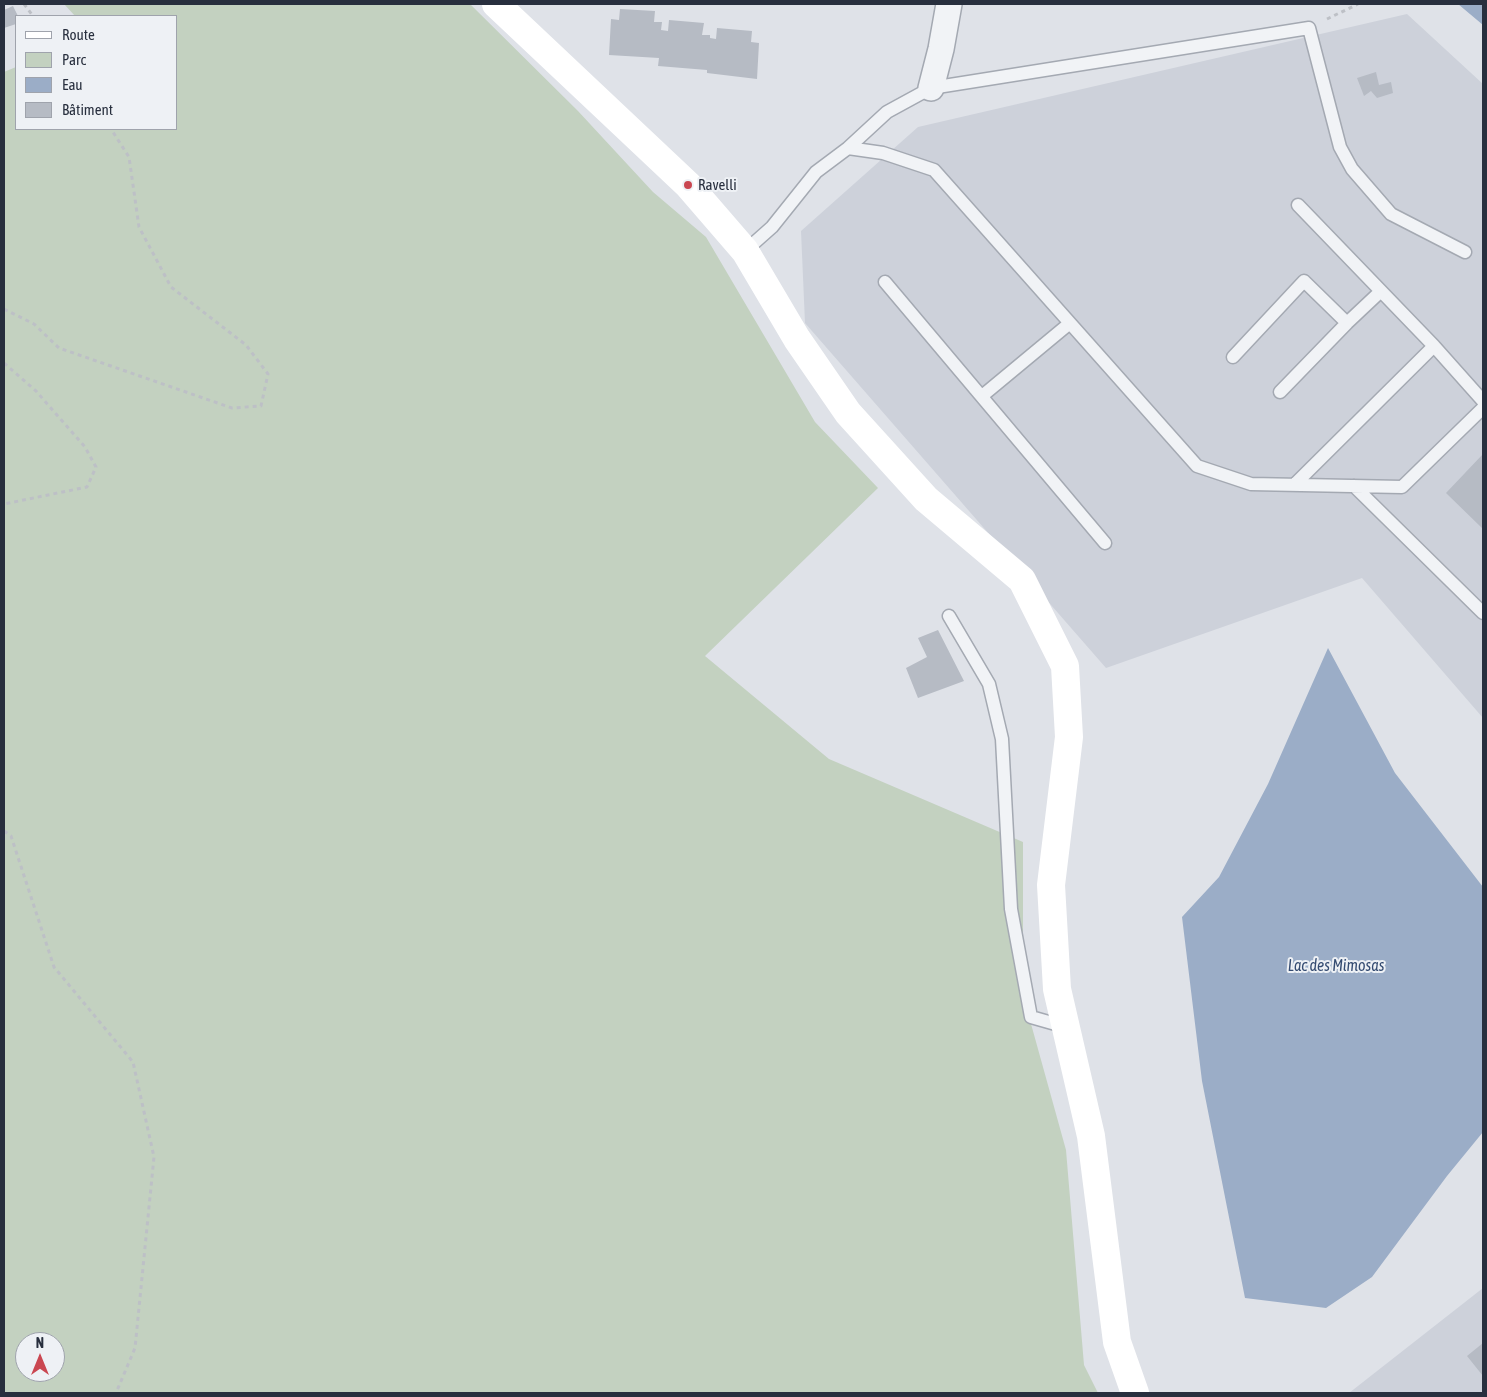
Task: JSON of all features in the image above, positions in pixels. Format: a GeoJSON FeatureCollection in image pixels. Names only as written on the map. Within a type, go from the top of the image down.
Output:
{"type":"FeatureCollection","features":[{"type":"Feature","properties":{"kind":"main road"},"geometry":{"type":"LineString","coordinates":[[496,4],[688,185],[745,251],[797,339],[848,412],[926,499],[1022,580],[1065,666],[1069,737],[1051,885],[1057,988],[1091,1136],[1117,1342],[1134,1393]]}},
{"type":"Feature","properties":{"kind":"street"},"geometry":{"type":"LineString","coordinates":[[931,88],[941,49],[949,4]]}},
{"type":"Feature","properties":{"kind":"lane"},"geometry":{"type":"LineString","coordinates":[[745,251],[772,227],[816,172],[848,148],[888,112],[931,88],[1309,28],[1340,146],[1352,169],[1391,214],[1465,252]]}},
{"type":"Feature","properties":{"kind":"lane"},"geometry":{"type":"LineString","coordinates":[[848,148],[883,152],[934,170],[1197,466],[1251,484],[1402,487],[1483,408]]}},
{"type":"Feature","properties":{"kind":"lane"},"geometry":{"type":"LineString","coordinates":[[1298,205],[1434,346],[1483,401]]}},
{"type":"Feature","properties":{"kind":"lane"},"geometry":{"type":"LineString","coordinates":[[1232,357],[1304,281],[1347,323]]}},
{"type":"Feature","properties":{"kind":"lane"},"geometry":{"type":"LineString","coordinates":[[885,282],[1105,542]]}},
{"type":"Feature","properties":{"kind":"lane"},"geometry":{"type":"LineString","coordinates":[[1280,392],[1381,291]]}},
{"type":"Feature","properties":{"kind":"lane"},"geometry":{"type":"LineString","coordinates":[[982,396],[1070,323]]}},
{"type":"Feature","properties":{"kind":"lane"},"geometry":{"type":"LineString","coordinates":[[1294,485],[1434,346]]}},
{"type":"Feature","properties":{"kind":"lane"},"geometry":{"type":"LineString","coordinates":[[1354,486],[1483,613]]}},
{"type":"Feature","properties":{"kind":"lane"},"geometry":{"type":"LineString","coordinates":[[949,616],[989,684],[1002,739],[1011,909],[1031,1017],[1066,1027]]}},
{"type":"Feature","properties":{"kind":"path"},"geometry":{"type":"LineString","coordinates":[[24,4],[32,15]]}},
{"type":"Feature","properties":{"kind":"path"},"geometry":{"type":"LineString","coordinates":[[1309,28],[1358,4]]}},
{"type":"Feature","properties":{"kind":"path"},"geometry":{"type":"LineString","coordinates":[[4,309],[34,324],[59,348],[232,408],[261,406],[268,374],[246,344],[172,287],[139,228],[129,157],[112,130]]}},
{"type":"Feature","properties":{"kind":"path"},"geometry":{"type":"LineString","coordinates":[[4,364],[36,391],[85,447],[96,467],[87,487],[4,504]]}},
{"type":"Feature","properties":{"kind":"path"},"geometry":{"type":"LineString","coordinates":[[4,831],[11,836],[54,967],[133,1062],[154,1157],[135,1348],[116,1393]]}},
{"type":"Feature","properties":{"kind":"shaded area"},"geometry":{"type":"Polygon","coordinates":[[[1407,14],[1483,84],[1483,718],[1362,578],[1106,668],[805,323],[801,231],[918,127],[1407,14]]]}},
{"type":"Feature","properties":{"kind":"shaded area"},"geometry":{"type":"Polygon","coordinates":[[[1483,1288],[1483,1393],[1349,1393],[1483,1288]]]}},
{"type":"Feature","properties":{"kind":"green space"},"geometry":{"type":"Polygon","coordinates":[[[64,4],[470,4],[578,111],[653,192],[706,237],[815,422],[878,488],[705,656],[829,759],[1023,842],[1023,995],[1066,1150],[1084,1365],[1098,1393],[4,1393],[4,72],[15,67],[15,130],[178,130],[178,15],[74,15],[64,4]]]}},
{"type":"Feature","properties":{"kind":"water"},"geometry":{"type":"Polygon","coordinates":[[[1458,4],[1483,4],[1483,25],[1458,4]]]}},
{"type":"Feature","properties":{"kind":"water","name":"Lac des Mimosas"},"geometry":{"type":"Polygon","coordinates":[[[1328,648],[1395,773],[1483,887],[1483,1132],[1447,1176],[1372,1277],[1326,1308],[1245,1298],[1202,1081],[1182,917],[1219,877],[1268,784],[1328,648]]]}},
{"type":"Feature","properties":{"kind":"building"},"geometry":{"type":"Polygon","coordinates":[[[13,6],[18,15],[15,15],[15,24],[4,28],[4,10],[13,6]]]}},
{"type":"Feature","properties":{"kind":"building"},"geometry":{"type":"Polygon","coordinates":[[[620,9],[655,11],[654,22],[662,22],[661,30],[668,31],[669,20],[704,23],[702,35],[710,35],[710,38],[716,39],[717,28],[752,31],[751,42],[759,43],[757,79],[707,73],[707,70],[658,66],[659,58],[609,55],[611,19],[619,20],[620,9]]]}},
{"type":"Feature","properties":{"kind":"building"},"geometry":{"type":"Polygon","coordinates":[[[1376,72],[1379,85],[1391,82],[1393,93],[1377,98],[1371,91],[1364,96],[1357,78],[1376,72]]]}},
{"type":"Feature","properties":{"kind":"building"},"geometry":{"type":"Polygon","coordinates":[[[1483,454],[1483,529],[1446,493],[1483,454]]]}},
{"type":"Feature","properties":{"kind":"building"},"geometry":{"type":"Polygon","coordinates":[[[938,630],[964,681],[918,698],[906,668],[927,657],[918,638],[938,630]]]}},
{"type":"Feature","properties":{"kind":"building"},"geometry":{"type":"Polygon","coordinates":[[[1483,1343],[1483,1376],[1467,1356],[1483,1343]]]}},
{"type":"Feature","properties":{"kind":"place","name":"Ravelli"},"geometry":{"type":"Point","coordinates":[688,185]}}]}
